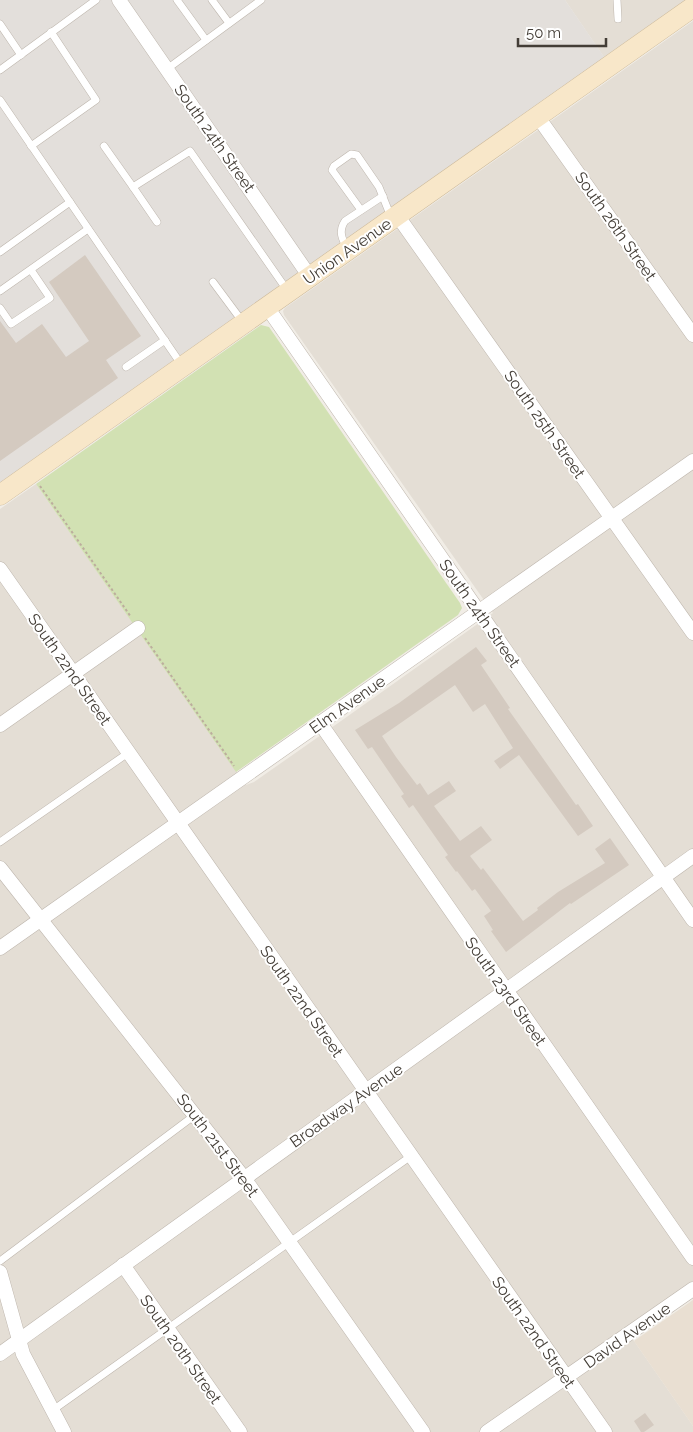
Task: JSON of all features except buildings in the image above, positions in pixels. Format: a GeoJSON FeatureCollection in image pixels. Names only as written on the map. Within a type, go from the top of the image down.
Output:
{"type":"FeatureCollection","features":[{"type":"Feature","properties":{"kind":"street","name":"South 24th Street"},"geometry":{"type":"LineString","coordinates":[[118,0],[310,277]]}},
{"type":"Feature","properties":{"kind":"street","name":"Union Avenue"},"geometry":{"type":"LineString","coordinates":[[0,494],[538,118],[693,7]]}},
{"type":"Feature","properties":{"kind":"street","name":"South 26th Street"},"geometry":{"type":"LineString","coordinates":[[538,118],[693,335]]}},
{"type":"Feature","properties":{"kind":"street","name":"South 25th Street"},"geometry":{"type":"LineString","coordinates":[[394,217],[693,633]]}},
{"type":"Feature","properties":{"kind":"street","name":"South 24th Street"},"geometry":{"type":"LineString","coordinates":[[267,308],[693,920]]}},
{"type":"Feature","properties":{"kind":"street","name":"Elm Avenue"},"geometry":{"type":"LineString","coordinates":[[0,948],[693,461]]}},
{"type":"Feature","properties":{"kind":"street","name":"South 22nd Street"},"geometry":{"type":"LineString","coordinates":[[0,569],[605,1432]]}},
{"type":"Feature","properties":{"kind":"street"},"geometry":{"type":"LineString","coordinates":[[0,725],[138,628]]}},
{"type":"Feature","properties":{"kind":"street","name":"South 23rd Street"},"geometry":{"type":"LineString","coordinates":[[320,723],[693,1258]]}},
{"type":"Feature","properties":{"kind":"street","name":"Broadway Avenue"},"geometry":{"type":"LineString","coordinates":[[0,1354],[693,856]]}},
{"type":"Feature","properties":{"kind":"street","name":"South 21st Street"},"geometry":{"type":"LineString","coordinates":[[0,868],[244,1178],[423,1432]]}},
{"type":"Feature","properties":{"kind":"street","name":"South 20th Street"},"geometry":{"type":"LineString","coordinates":[[123,1265],[240,1432]]}},
{"type":"Feature","properties":{"kind":"street"},"geometry":{"type":"LineString","coordinates":[[0,1272],[25,1359],[64,1432]]}},
{"type":"Feature","properties":{"kind":"street","name":"David Avenue"},"geometry":{"type":"LineString","coordinates":[[487,1432],[693,1288]]}},
{"type":"Feature","properties":{"kind":"lane"},"geometry":{"type":"LineString","coordinates":[[0,70],[96,0]]}},
{"type":"Feature","properties":{"kind":"lane"},"geometry":{"type":"LineString","coordinates":[[177,0],[206,40]]}},
{"type":"Feature","properties":{"kind":"lane"},"geometry":{"type":"LineString","coordinates":[[212,0],[229,23]]}},
{"type":"Feature","properties":{"kind":"lane"},"geometry":{"type":"LineString","coordinates":[[167,69],[261,0]]}},
{"type":"Feature","properties":{"kind":"lane"},"geometry":{"type":"LineString","coordinates":[[617,0],[618,19]]}},
{"type":"Feature","properties":{"kind":"lane"},"geometry":{"type":"LineString","coordinates":[[0,24],[21,55]]}},
{"type":"Feature","properties":{"kind":"lane"},"geometry":{"type":"LineString","coordinates":[[31,146],[96,100],[51,32]]}},
{"type":"Feature","properties":{"kind":"lane"},"geometry":{"type":"LineString","coordinates":[[0,100],[183,366]]}},
{"type":"Feature","properties":{"kind":"lane"},"geometry":{"type":"LineString","coordinates":[[104,146],[157,222]]}},
{"type":"Feature","properties":{"kind":"lane"},"geometry":{"type":"LineString","coordinates":[[133,187],[190,151],[289,292]]}},
{"type":"Feature","properties":{"kind":"lane"},"geometry":{"type":"LineString","coordinates":[[361,210],[332,170],[334,166],[351,154],[357,155],[360,159],[394,217]]}},
{"type":"Feature","properties":{"kind":"lane"},"geometry":{"type":"LineString","coordinates":[[348,250],[342,240],[342,225],[345,221],[383,196]]}},
{"type":"Feature","properties":{"kind":"lane"},"geometry":{"type":"LineString","coordinates":[[0,252],[70,202]]}},
{"type":"Feature","properties":{"kind":"lane"},"geometry":{"type":"LineString","coordinates":[[0,290],[88,229]]}},
{"type":"Feature","properties":{"kind":"lane"},"geometry":{"type":"LineString","coordinates":[[0,308],[11,324],[50,298],[31,270]]}},
{"type":"Feature","properties":{"kind":"lane"},"geometry":{"type":"LineString","coordinates":[[213,282],[244,324]]}},
{"type":"Feature","properties":{"kind":"lane"},"geometry":{"type":"LineString","coordinates":[[126,367],[165,340]]}},
{"type":"Feature","properties":{"kind":"lane"},"geometry":{"type":"LineString","coordinates":[[0,842],[128,753]]}},
{"type":"Feature","properties":{"kind":"lane"},"geometry":{"type":"LineString","coordinates":[[0,1261],[195,1114]]}},
{"type":"Feature","properties":{"kind":"lane"},"geometry":{"type":"LineString","coordinates":[[53,1410],[411,1156]]}},
{"type":"Feature","properties":{"kind":"shaded area"},"geometry":{"type":"Polygon","coordinates":[[[0,0],[565,0],[611,67],[0,495],[0,0]]]}},
{"type":"Feature","properties":{"kind":"shaded area"},"geometry":{"type":"Polygon","coordinates":[[[565,0],[686,0],[604,57],[565,0]]]}},
{"type":"Feature","properties":{"kind":"shaded area"},"geometry":{"type":"Polygon","coordinates":[[[693,21],[693,1281],[625,1328],[693,1426],[693,1432],[0,1432],[0,509],[36,484],[246,785],[254,782],[341,721],[493,613],[283,311],[693,21]]]}},
{"type":"Feature","properties":{"kind":"shaded area"},"geometry":{"type":"Polygon","coordinates":[[[693,1300],[693,1426],[634,1341],[693,1300]]]}},
{"type":"Feature","properties":{"kind":"green space"},"geometry":{"type":"Polygon","coordinates":[[[261,325],[269,327],[462,608],[458,615],[236,772],[36,484],[261,325]]]}}]}
